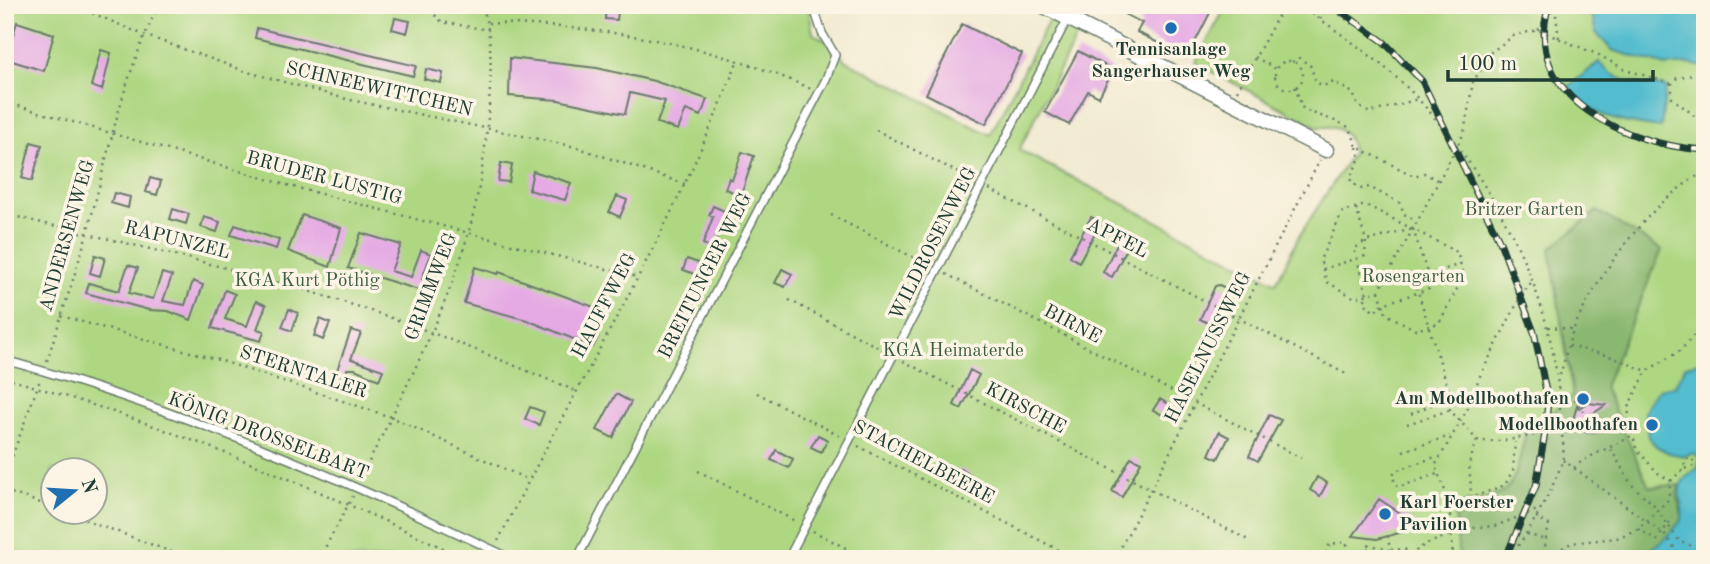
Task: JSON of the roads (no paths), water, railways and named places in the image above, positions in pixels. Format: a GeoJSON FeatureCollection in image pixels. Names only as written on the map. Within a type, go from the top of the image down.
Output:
{"type":"FeatureCollection","features":[{"type":"Feature","properties":{"kind":"street"},"geometry":{"type":"LineString","coordinates":[[1042,5],[1326,150]]}},
{"type":"Feature","properties":{"kind":"lane","name":"BREITUNGER WEG"},"geometry":{"type":"LineString","coordinates":[[577,559],[819,93],[835,55],[822,33],[813,5]]}},
{"type":"Feature","properties":{"kind":"lane","name":"WILDROSENWEG"},"geometry":{"type":"LineString","coordinates":[[788,559],[1068,18]]}},
{"type":"Feature","properties":{"kind":"lane","name":"KÖNIG DROSSELBART"},"geometry":{"type":"LineString","coordinates":[[5,360],[44,371],[241,441],[357,488],[512,559]]}},
{"type":"Feature","properties":{"kind":"water"},"geometry":{"type":"Polygon","coordinates":[[[1589,5],[1705,5],[1705,13],[1701,16],[1705,26],[1705,67],[1689,64],[1666,66],[1612,50],[1596,33],[1589,5]]]}},
{"type":"Feature","properties":{"kind":"water"},"geometry":{"type":"Polygon","coordinates":[[[1599,62],[1621,79],[1666,87],[1661,128],[1610,118],[1577,98],[1568,87],[1599,62]]]}},
{"type":"Feature","properties":{"kind":"water"},"geometry":{"type":"Polygon","coordinates":[[[1705,360],[1705,559],[1616,559],[1646,552],[1661,542],[1682,519],[1680,486],[1698,468],[1699,458],[1694,453],[1684,456],[1657,447],[1648,437],[1645,411],[1659,389],[1675,386],[1685,366],[1705,360]]]}},
{"type":"Feature","properties":{"kind":"railway"},"geometry":{"type":"LineString","coordinates":[[1332,5],[1384,42],[1422,81],[1500,242],[1534,332],[1548,401],[1545,433],[1536,486],[1505,559]]}},
{"type":"Feature","properties":{"kind":"railway"},"geometry":{"type":"LineString","coordinates":[[1549,5],[1544,38],[1551,67],[1566,91],[1588,111],[1615,127],[1645,139],[1705,150]]}},
{"type":"Feature","properties":{"kind":"place","name":"Tennisanlage Sangerhauser Weg"},"geometry":{"type":"Point","coordinates":[1171,28]}},
{"type":"Feature","properties":{"kind":"place","name":"Am Modellboothafen"},"geometry":{"type":"Point","coordinates":[1583,399]}},
{"type":"Feature","properties":{"kind":"place","name":"Modellboothafen"},"geometry":{"type":"Point","coordinates":[1652,425]}},
{"type":"Feature","properties":{"kind":"place","name":"Karl Foerster Pavilion"},"geometry":{"type":"Point","coordinates":[1385,514]}},
{"type":"Feature","properties":{"kind":"park label","name":"Britzer Garten"},"geometry":{"type":"Point","coordinates":[1524,210]}},
{"type":"Feature","properties":{"kind":"park label","name":"Rosengarten"},"geometry":{"type":"Point","coordinates":[1413,277]}},
{"type":"Feature","properties":{"kind":"park label","name":"KGA Kurt Pöthig"},"geometry":{"type":"Point","coordinates":[307,281]}},
{"type":"Feature","properties":{"kind":"park label","name":"KGA Heimaterde"},"geometry":{"type":"Point","coordinates":[953,351]}}]}
